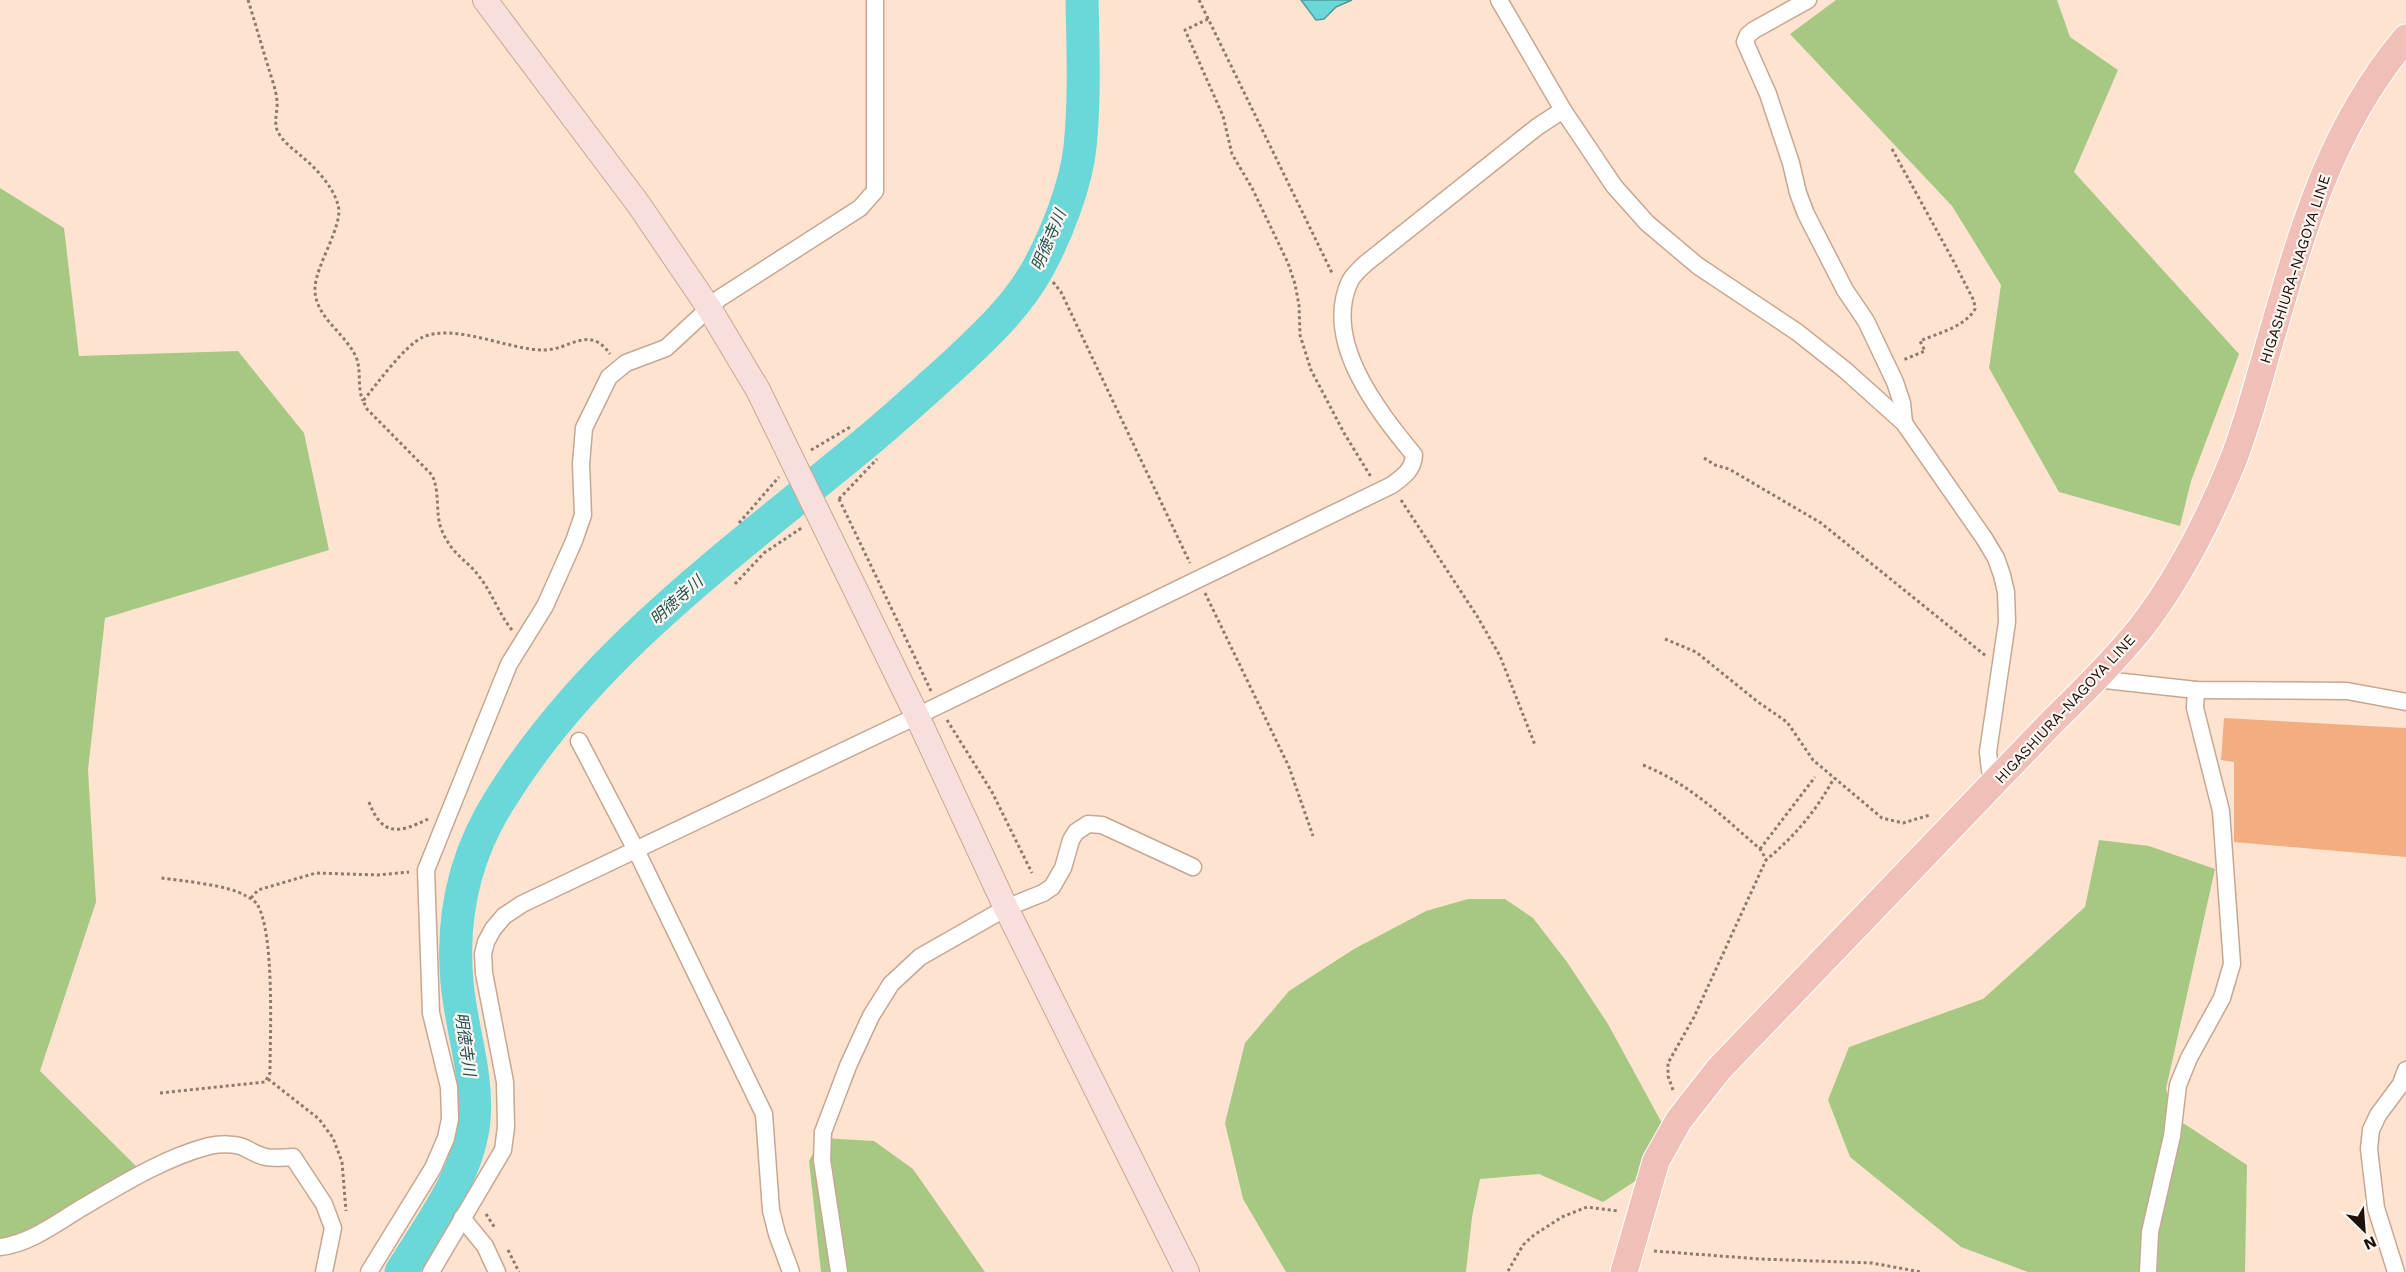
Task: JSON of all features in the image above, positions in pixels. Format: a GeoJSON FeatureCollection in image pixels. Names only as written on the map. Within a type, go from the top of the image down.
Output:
{"type":"FeatureCollection","features":[{"type":"Feature","properties":{"kind":"main road","name":"HIGASHIURA-NAGOYA LINE"},"geometry":{"type":"LineString","coordinates":[[1627,1260],[1656,1161],[1679,1120],[1691,1104],[1719,1069],[2053,721],[2096,680],[2141,628],[2203,531],[2233,461],[2300,242],[2321,183],[2343,131],[2382,67],[2406,38]]}},
{"type":"Feature","properties":{"kind":"street"},"geometry":{"type":"LineString","coordinates":[[484,0],[639,205],[710,308],[758,390],[917,716],[1006,908],[1187,1272]]}},
{"type":"Feature","properties":{"kind":"street"},"geometry":{"type":"LineString","coordinates":[[369,1272],[433,1168],[446,1138],[450,1119],[449,1087],[431,1013],[426,870],[509,664],[544,606],[574,542],[583,515],[581,464],[584,428],[609,377],[626,363],[666,348],[710,308],[740,285],[860,208],[875,191],[875,0]]}},
{"type":"Feature","properties":{"kind":"street"},"geometry":{"type":"LineString","coordinates":[[1499,0],[1563,111],[1614,186],[1647,223],[1698,266],[1805,338],[1904,423],[1996,558],[2006,592],[2007,622],[1988,752],[1990,770],[1998,780]]}},
{"type":"Feature","properties":{"kind":"street"},"geometry":{"type":"LineString","coordinates":[[1808,0],[1754,30],[1745,42],[1768,94],[1806,214],[1845,290],[1866,321],[1902,403],[1904,423]]}},
{"type":"Feature","properties":{"kind":"street"},"geometry":{"type":"LineString","coordinates":[[431,1272],[503,1150],[505,1082],[484,973],[483,954],[493,928],[504,915],[522,904],[917,716],[1386,487],[1406,474],[1414,465],[1414,455],[1386,421],[1370,395],[1350,356],[1343,333],[1343,304],[1350,279],[1365,264],[1529,134],[1563,111]]}},
{"type":"Feature","properties":{"kind":"street"},"geometry":{"type":"LineString","coordinates":[[2096,680],[2196,690],[2347,691],[2406,702]]}},
{"type":"Feature","properties":{"kind":"street"},"geometry":{"type":"LineString","coordinates":[[2148,1272],[2150,1232],[2172,1136],[2178,1085],[2189,1058],[2222,998],[2232,964],[2221,811],[2195,708],[2196,690]]}},
{"type":"Feature","properties":{"kind":"street"},"geometry":{"type":"LineString","coordinates":[[579,741],[636,850],[764,1114],[771,1210],[791,1272]]}},
{"type":"Feature","properties":{"kind":"street"},"geometry":{"type":"LineString","coordinates":[[839,1272],[822,1160],[823,1131],[848,1066],[872,1016],[891,984],[920,957],[1006,908],[1052,887],[1063,868],[1071,840],[1076,832],[1088,824],[1102,825],[1193,867]]}},
{"type":"Feature","properties":{"kind":"street"},"geometry":{"type":"LineString","coordinates":[[2396,1272],[2376,1208],[2369,1149],[2371,1130],[2378,1115],[2401,1084],[2406,1070]]}},
{"type":"Feature","properties":{"kind":"street"},"geometry":{"type":"LineString","coordinates":[[0,1247],[13,1246],[41,1233],[119,1186],[166,1162],[210,1146],[230,1144],[244,1147],[268,1158],[293,1157],[324,1204],[333,1228],[324,1272]]}},
{"type":"Feature","properties":{"kind":"street"},"geometry":{"type":"LineString","coordinates":[[462,1218],[485,1246],[497,1272]]}},
{"type":"Feature","properties":{"kind":"path"},"geometry":{"type":"LineString","coordinates":[[248,0],[274,86],[277,101],[275,116],[277,130],[284,141],[313,166],[335,196],[339,207],[338,218],[316,276],[316,298],[330,323],[355,354],[360,369],[359,392],[367,409],[432,475],[437,487],[439,521],[448,542],[458,558],[482,579],[504,621],[512,631],[525,638]]}},
{"type":"Feature","properties":{"kind":"path"},"geometry":{"type":"LineString","coordinates":[[1199,0],[1334,278],[1348,288]]}},
{"type":"Feature","properties":{"kind":"path"},"geometry":{"type":"LineString","coordinates":[[1208,19],[1185,30],[1223,116],[1232,154],[1252,188],[1288,263],[1299,305],[1301,342],[1311,370],[1344,433],[1386,487],[1477,616],[1500,656],[1535,745]]}},
{"type":"Feature","properties":{"kind":"path"},"geometry":{"type":"LineString","coordinates":[[1887,367],[1925,351],[1920,340],[1971,317],[1975,309],[1974,301],[1954,262],[1892,149]]}},
{"type":"Feature","properties":{"kind":"path"},"geometry":{"type":"LineString","coordinates":[[1053,282],[1061,292],[1289,767],[1313,836]]}},
{"type":"Feature","properties":{"kind":"path"},"geometry":{"type":"LineString","coordinates":[[363,401],[410,346],[420,338],[432,334],[449,333],[543,350],[590,339],[603,344],[620,368]]}},
{"type":"Feature","properties":{"kind":"path"},"geometry":{"type":"LineString","coordinates":[[1704,458],[1715,465],[1729,469],[1821,523],[2001,668]]}},
{"type":"Feature","properties":{"kind":"path"},"geometry":{"type":"LineString","coordinates":[[1665,639],[1696,652],[1758,702],[1787,722],[1813,760],[1882,818],[1903,823],[1935,813]]}},
{"type":"Feature","properties":{"kind":"path"},"geometry":{"type":"LineString","coordinates":[[1643,765],[1662,772],[1692,790],[1760,849],[1766,860]]}},
{"type":"Feature","properties":{"kind":"path"},"geometry":{"type":"LineString","coordinates":[[1760,849],[1815,777]]}},
{"type":"Feature","properties":{"kind":"path"},"geometry":{"type":"LineString","coordinates":[[1691,1104],[1678,1096],[1671,1087],[1668,1063],[1694,1017],[1766,860],[1785,844],[1810,817],[1834,778]]}},
{"type":"Feature","properties":{"kind":"path"},"geometry":{"type":"LineString","coordinates":[[369,802],[382,825],[392,830],[402,831],[443,811],[448,811]]}},
{"type":"Feature","properties":{"kind":"path"},"geometry":{"type":"LineString","coordinates":[[250,899],[258,890],[316,873],[378,874],[426,870]]}},
{"type":"Feature","properties":{"kind":"path"},"geometry":{"type":"LineString","coordinates":[[160,1093],[265,1082],[270,1073],[267,947],[262,917],[256,903],[244,894],[161,878]]}},
{"type":"Feature","properties":{"kind":"path"},"geometry":{"type":"LineString","coordinates":[[268,1078],[319,1119],[333,1138],[343,1169],[345,1213]]}},
{"type":"Feature","properties":{"kind":"path"},"geometry":{"type":"LineString","coordinates":[[1508,1271],[1523,1245],[1534,1235],[1578,1209],[1597,1207],[1639,1217]]}},
{"type":"Feature","properties":{"kind":"path"},"geometry":{"type":"LineString","coordinates":[[1627,1260],[1760,1259],[1872,1263],[1921,1272]]}},
{"type":"Feature","properties":{"kind":"green space"},"geometry":{"type":"Polygon","coordinates":[[[1836,0],[2057,0],[2070,37],[2118,70],[2074,172],[2239,354],[2191,481],[2180,526],[2059,492],[1989,368],[2001,285],[1952,206],[1790,34],[1836,0]]]}},
{"type":"Feature","properties":{"kind":"green space"},"geometry":{"type":"Polygon","coordinates":[[[0,188],[64,228],[79,356],[238,351],[304,433],[329,550],[105,618],[88,770],[96,902],[40,1071],[138,1168],[0,1256],[0,188]]]}},
{"type":"Feature","properties":{"kind":"green space"},"geometry":{"type":"Polygon","coordinates":[[[2099,840],[2149,846],[2215,869],[2166,1089],[2174,1117],[2247,1165],[2245,1272],[2028,1272],[1961,1247],[1850,1157],[1828,1100],[1849,1047],[1983,999],[2085,907],[2099,840]]]}},
{"type":"Feature","properties":{"kind":"green space"},"geometry":{"type":"Polygon","coordinates":[[[1468,899],[1505,899],[1533,918],[1567,962],[1608,1024],[1663,1125],[1640,1178],[1603,1202],[1539,1174],[1480,1179],[1472,1217],[1466,1272],[1286,1272],[1243,1199],[1225,1123],[1245,1043],[1289,991],[1354,949],[1426,911],[1468,899]]]}},
{"type":"Feature","properties":{"kind":"green space"},"geometry":{"type":"Polygon","coordinates":[[[822,1138],[874,1141],[913,1169],[985,1272],[821,1272],[809,1161],[822,1138]]]}},
{"type":"Feature","properties":{"kind":"water"},"geometry":{"type":"Polygon","coordinates":[[[1301,0],[1352,0],[1336,7],[1324,19],[1316,20],[1301,0]]]}},
{"type":"Feature","properties":{"kind":"building"},"geometry":{"type":"Polygon","coordinates":[[[2224,718],[2406,728],[2406,857],[2234,842],[2234,762],[2221,760],[2224,718]]]}},
{"type":"Feature","properties":{"kind":"waterway","name":"明徳寺川"},"geometry":{"type":"LineString","coordinates":[[401,1272],[446,1199],[471,1140],[475,1103],[474,1085],[459,999],[456,933],[463,886],[478,841],[489,819],[538,745],[579,695],[623,649],[719,563],[902,412],[978,342],[1020,296],[1037,270],[1058,226],[1070,194],[1078,162],[1083,92],[1082,0]]}}]}
